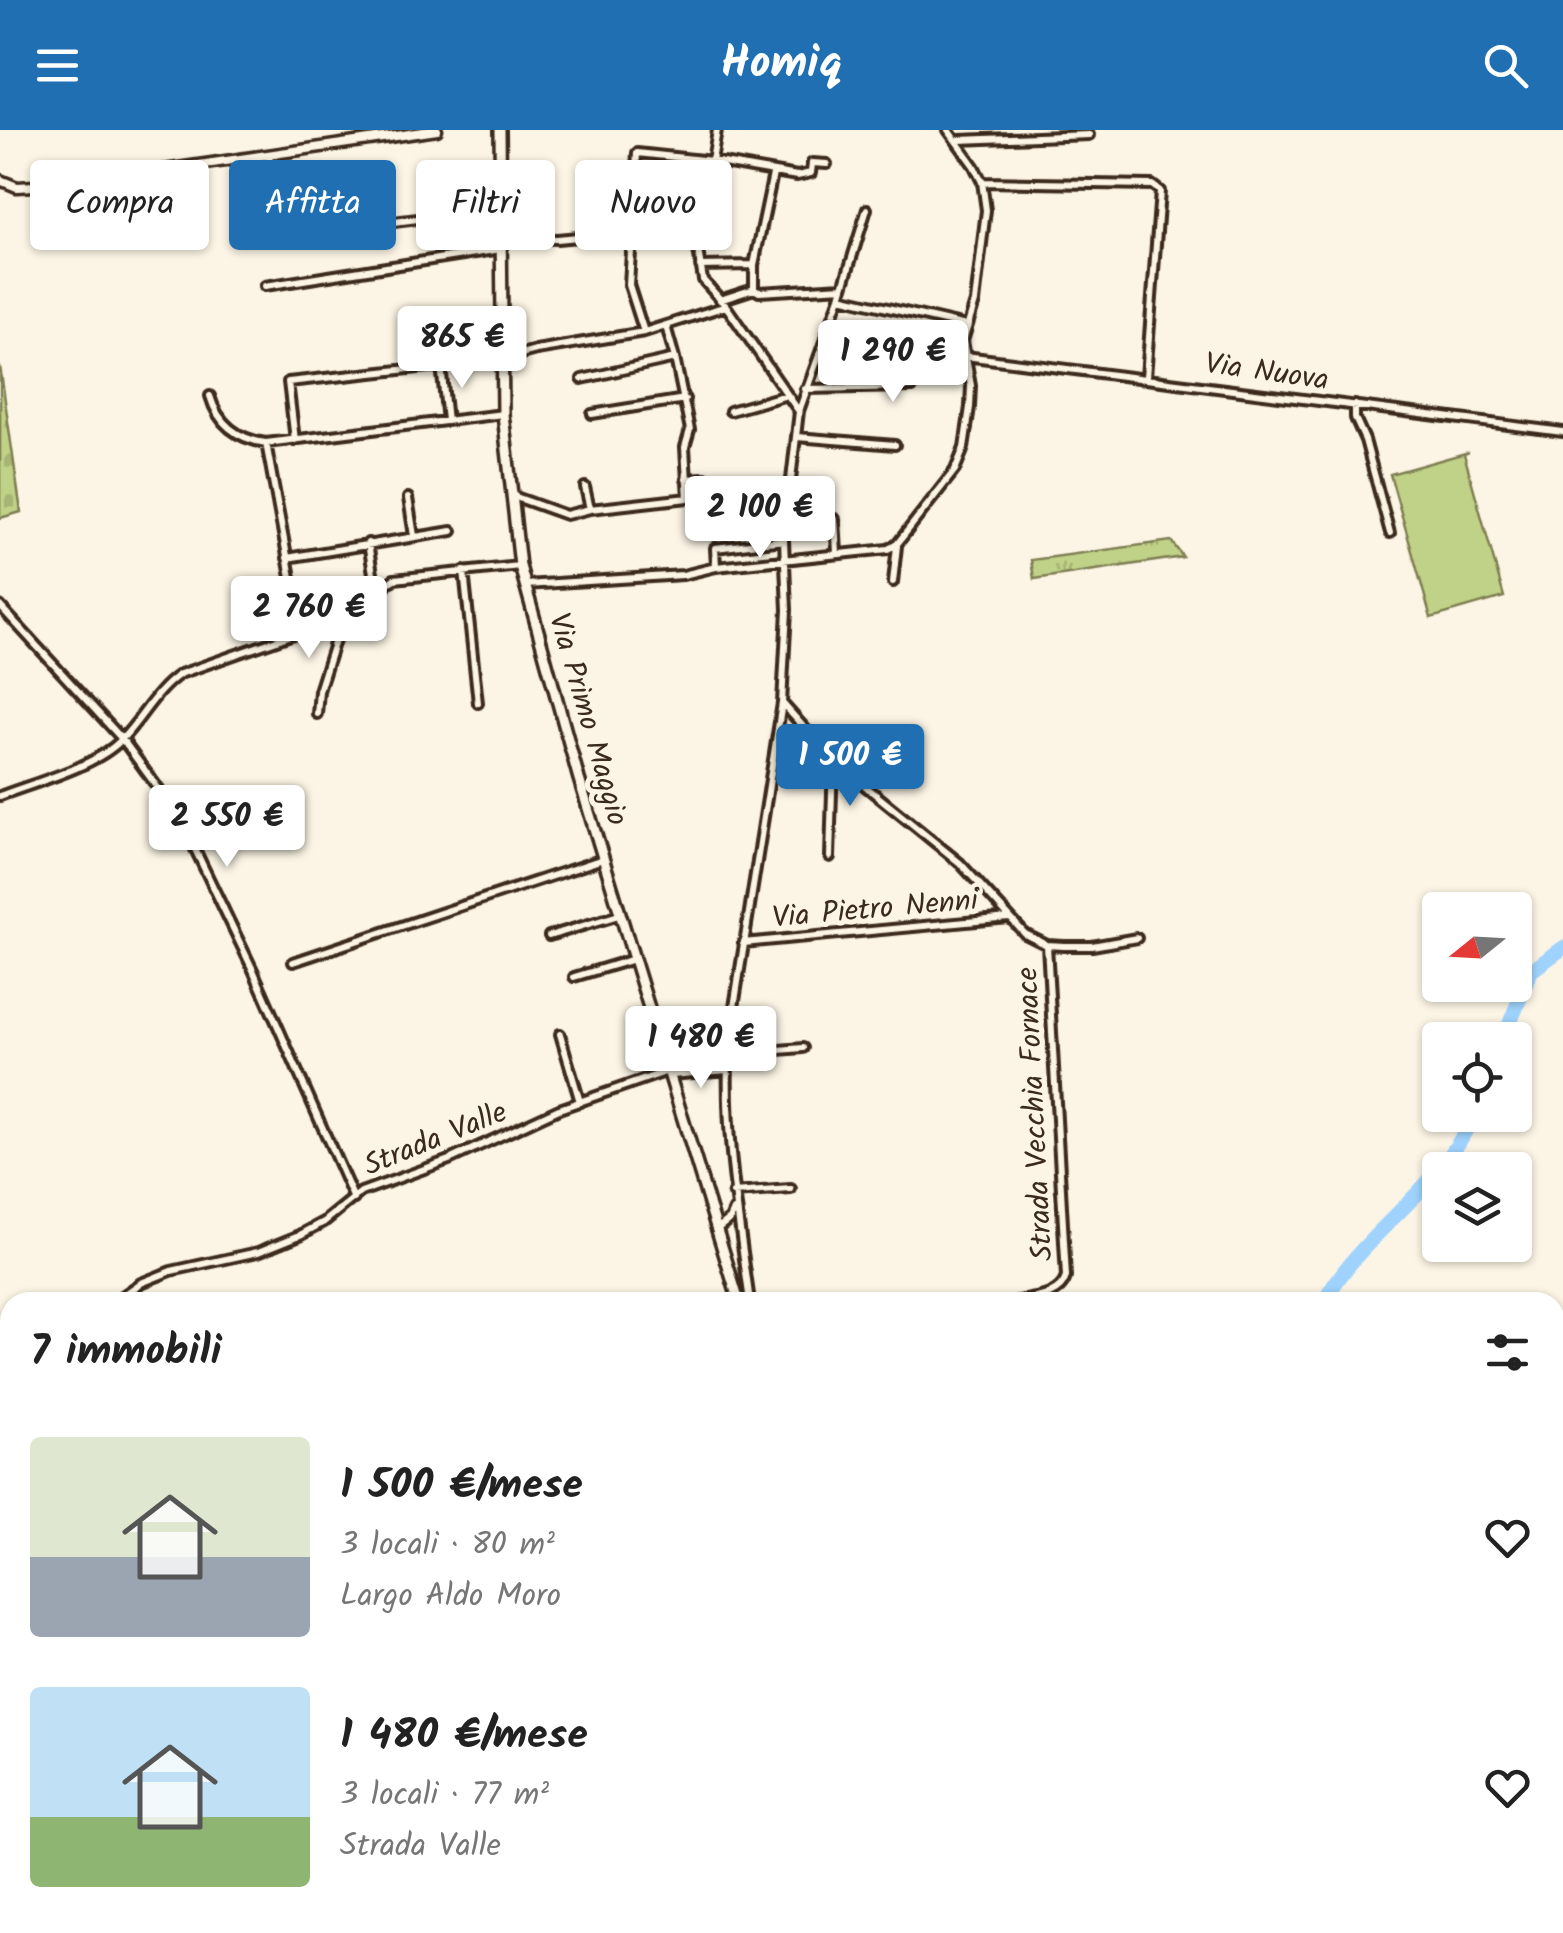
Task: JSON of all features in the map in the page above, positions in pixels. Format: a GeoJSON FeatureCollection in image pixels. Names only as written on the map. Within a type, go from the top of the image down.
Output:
{"type":"FeatureCollection","features":[{"type":"Feature","properties":{"kind":"main road","name":"Via Primo Maggio"},"geometry":{"type":"LineString","coordinates":[[500,130],[500,160]]}},
{"type":"Feature","properties":{"kind":"main road","name":"Via Primo Maggio"},"geometry":{"type":"LineString","coordinates":[[500,250],[504,414],[520,566],[619,914],[736,1292]]}},
{"type":"Feature","properties":{"kind":"street"},"geometry":{"type":"LineString","coordinates":[[2,184],[70,184],[437,130]]}},
{"type":"Feature","properties":{"kind":"street"},"geometry":{"type":"LineString","coordinates":[[712,160],[716,130]]}},
{"type":"Feature","properties":{"kind":"street"},"geometry":{"type":"LineString","coordinates":[[525,585],[683,576],[716,567],[888,549],[897,544],[956,470],[964,448],[970,407],[963,341],[975,302],[986,210],[982,182],[948,130]]}},
{"type":"Feature","properties":{"kind":"street"},"geometry":{"type":"LineString","coordinates":[[958,140],[1089,135]]}},
{"type":"Feature","properties":{"kind":"street"},"geometry":{"type":"LineString","coordinates":[[636,160],[637,153],[703,160]]}},
{"type":"Feature","properties":{"kind":"street"},"geometry":{"type":"LineString","coordinates":[[269,155],[279,236],[416,219]]}},
{"type":"Feature","properties":{"kind":"street"},"geometry":{"type":"LineString","coordinates":[[732,165],[773,174],[802,175],[811,172],[812,163],[827,164]]}},
{"type":"Feature","properties":{"kind":"street"},"geometry":{"type":"LineString","coordinates":[[754,289],[754,264],[773,174]]}},
{"type":"Feature","properties":{"kind":"street"},"geometry":{"type":"LineString","coordinates":[[982,182],[1152,185],[1160,191],[1146,377]]}},
{"type":"Feature","properties":{"kind":"street"},"geometry":{"type":"LineString","coordinates":[[748,1292],[734,1209],[727,1070],[782,704],[788,494],[798,410],[840,298],[867,209]]}},
{"type":"Feature","properties":{"kind":"street"},"geometry":{"type":"LineString","coordinates":[[265,286],[462,250]]}},
{"type":"Feature","properties":{"kind":"street"},"geometry":{"type":"LineString","coordinates":[[631,250],[630,285],[644,332]]}},
{"type":"Feature","properties":{"kind":"street"},"geometry":{"type":"LineString","coordinates":[[698,250],[703,280],[798,410]]}},
{"type":"Feature","properties":{"kind":"street"},"geometry":{"type":"LineString","coordinates":[[700,266],[754,264]]}},
{"type":"Feature","properties":{"kind":"street"},"geometry":{"type":"LineString","coordinates":[[754,289],[759,292],[843,287]]}},
{"type":"Feature","properties":{"kind":"street"},"geometry":{"type":"LineString","coordinates":[[295,440],[288,382],[502,359],[644,332],[754,289]]}},
{"type":"Feature","properties":{"kind":"street"},"geometry":{"type":"LineString","coordinates":[[840,298],[966,326]]}},
{"type":"Feature","properties":{"kind":"street"},"geometry":{"type":"LineString","coordinates":[[513,496],[566,515],[688,498],[685,447],[690,430],[666,326]]}},
{"type":"Feature","properties":{"kind":"street","name":"Via Nuova"},"geometry":{"type":"LineString","coordinates":[[965,356],[1563,432]]}},
{"type":"Feature","properties":{"kind":"street"},"geometry":{"type":"LineString","coordinates":[[582,379],[671,359]]}},
{"type":"Feature","properties":{"kind":"street"},"geometry":{"type":"LineString","coordinates":[[805,389],[912,387],[916,364],[921,361],[967,366]]}},
{"type":"Feature","properties":{"kind":"street"},"geometry":{"type":"LineString","coordinates":[[440,365],[447,421]]}},
{"type":"Feature","properties":{"kind":"street"},"geometry":{"type":"LineString","coordinates":[[730,411],[787,394]]}},
{"type":"Feature","properties":{"kind":"street"},"geometry":{"type":"LineString","coordinates":[[210,396],[215,414],[226,426],[250,441],[266,443],[504,414]]}},
{"type":"Feature","properties":{"kind":"street"},"geometry":{"type":"LineString","coordinates":[[592,414],[685,399]]}},
{"type":"Feature","properties":{"kind":"street"},"geometry":{"type":"LineString","coordinates":[[1356,405],[1355,418],[1365,440],[1390,533]]}},
{"type":"Feature","properties":{"kind":"street"},"geometry":{"type":"LineString","coordinates":[[797,437],[895,445]]}},
{"type":"Feature","properties":{"kind":"street"},"geometry":{"type":"LineString","coordinates":[[266,443],[302,631]]}},
{"type":"Feature","properties":{"kind":"street"},"geometry":{"type":"LineString","coordinates":[[686,479],[705,478],[738,490],[788,494]]}},
{"type":"Feature","properties":{"kind":"street"},"geometry":{"type":"LineString","coordinates":[[585,487],[590,509]]}},
{"type":"Feature","properties":{"kind":"street"},"geometry":{"type":"LineString","coordinates":[[408,498],[414,536]]}},
{"type":"Feature","properties":{"kind":"street"},"geometry":{"type":"LineString","coordinates":[[835,519],[837,553]]}},
{"type":"Feature","properties":{"kind":"street"},"geometry":{"type":"LineString","coordinates":[[288,558],[452,530]]}},
{"type":"Feature","properties":{"kind":"street"},"geometry":{"type":"LineString","coordinates":[[716,567],[714,548],[784,540]]}},
{"type":"Feature","properties":{"kind":"street"},"geometry":{"type":"LineString","coordinates":[[368,543],[376,592]]}},
{"type":"Feature","properties":{"kind":"street"},"geometry":{"type":"LineString","coordinates":[[893,582],[897,544]]}},
{"type":"Feature","properties":{"kind":"street"},"geometry":{"type":"LineString","coordinates":[[0,796],[105,753],[180,674],[342,617],[394,580],[520,566]]}},
{"type":"Feature","properties":{"kind":"street"},"geometry":{"type":"LineString","coordinates":[[464,571],[478,703]]}},
{"type":"Feature","properties":{"kind":"street"},"geometry":{"type":"LineString","coordinates":[[0,606],[122,739],[164,792],[200,854],[354,1199]]}},
{"type":"Feature","properties":{"kind":"street"},"geometry":{"type":"LineString","coordinates":[[317,714],[319,691],[342,617]]}},
{"type":"Feature","properties":{"kind":"street"},"geometry":{"type":"LineString","coordinates":[[782,704],[833,760],[960,863],[1025,934],[1047,944],[1092,946],[1137,938]]}},
{"type":"Feature","properties":{"kind":"street"},"geometry":{"type":"LineString","coordinates":[[830,857],[833,760]]}},
{"type":"Feature","properties":{"kind":"street"},"geometry":{"type":"LineString","coordinates":[[293,962],[604,859]]}},
{"type":"Feature","properties":{"kind":"street"},"geometry":{"type":"LineString","coordinates":[[550,936],[619,914]]}},
{"type":"Feature","properties":{"kind":"street","name":"Via Pietro Nenni"},"geometry":{"type":"LineString","coordinates":[[743,944],[1010,918]]}},
{"type":"Feature","properties":{"kind":"street","name":"Strada Vecchia Fornace"},"geometry":{"type":"LineString","coordinates":[[1047,944],[1066,1277],[1064,1286],[1056,1292]]}},
{"type":"Feature","properties":{"kind":"street"},"geometry":{"type":"LineString","coordinates":[[574,977],[634,960]]}},
{"type":"Feature","properties":{"kind":"street"},"geometry":{"type":"LineString","coordinates":[[560,1034],[580,1102]]}},
{"type":"Feature","properties":{"kind":"street"},"geometry":{"type":"LineString","coordinates":[[728,1054],[803,1048]]}},
{"type":"Feature","properties":{"kind":"street","name":"Strada Valle"},"geometry":{"type":"LineString","coordinates":[[129,1292],[170,1271],[258,1252],[300,1235],[324,1222],[361,1192],[449,1160],[580,1102],[671,1073],[727,1070]]}},
{"type":"Feature","properties":{"kind":"street"},"geometry":{"type":"LineString","coordinates":[[733,1193],[790,1189]]}},
{"type":"Feature","properties":{"kind":"street"},"geometry":{"type":"LineString","coordinates":[[718,1228],[730,1219],[734,1209]]}},
{"type":"Feature","properties":{"kind":"green space"},"geometry":{"type":"Polygon","coordinates":[[[0,366],[21,512],[0,518],[0,366]]]}},
{"type":"Feature","properties":{"kind":"green space"},"geometry":{"type":"Polygon","coordinates":[[[1469,452],[1464,454],[1504,597],[1431,618],[1390,474],[1469,452]]]}},
{"type":"Feature","properties":{"kind":"green space"},"geometry":{"type":"Polygon","coordinates":[[[1171,541],[1183,557],[1034,579],[1031,560],[1171,541]]]}},
{"type":"Feature","properties":{"kind":"waterway"},"geometry":{"type":"LineString","coordinates":[[1510,1022],[1531,971],[1563,948]]}},
{"type":"Feature","properties":{"kind":"waterway"},"geometry":{"type":"LineString","coordinates":[[1330,1292],[1359,1254],[1442,1166],[1464,1132]]}}]}
